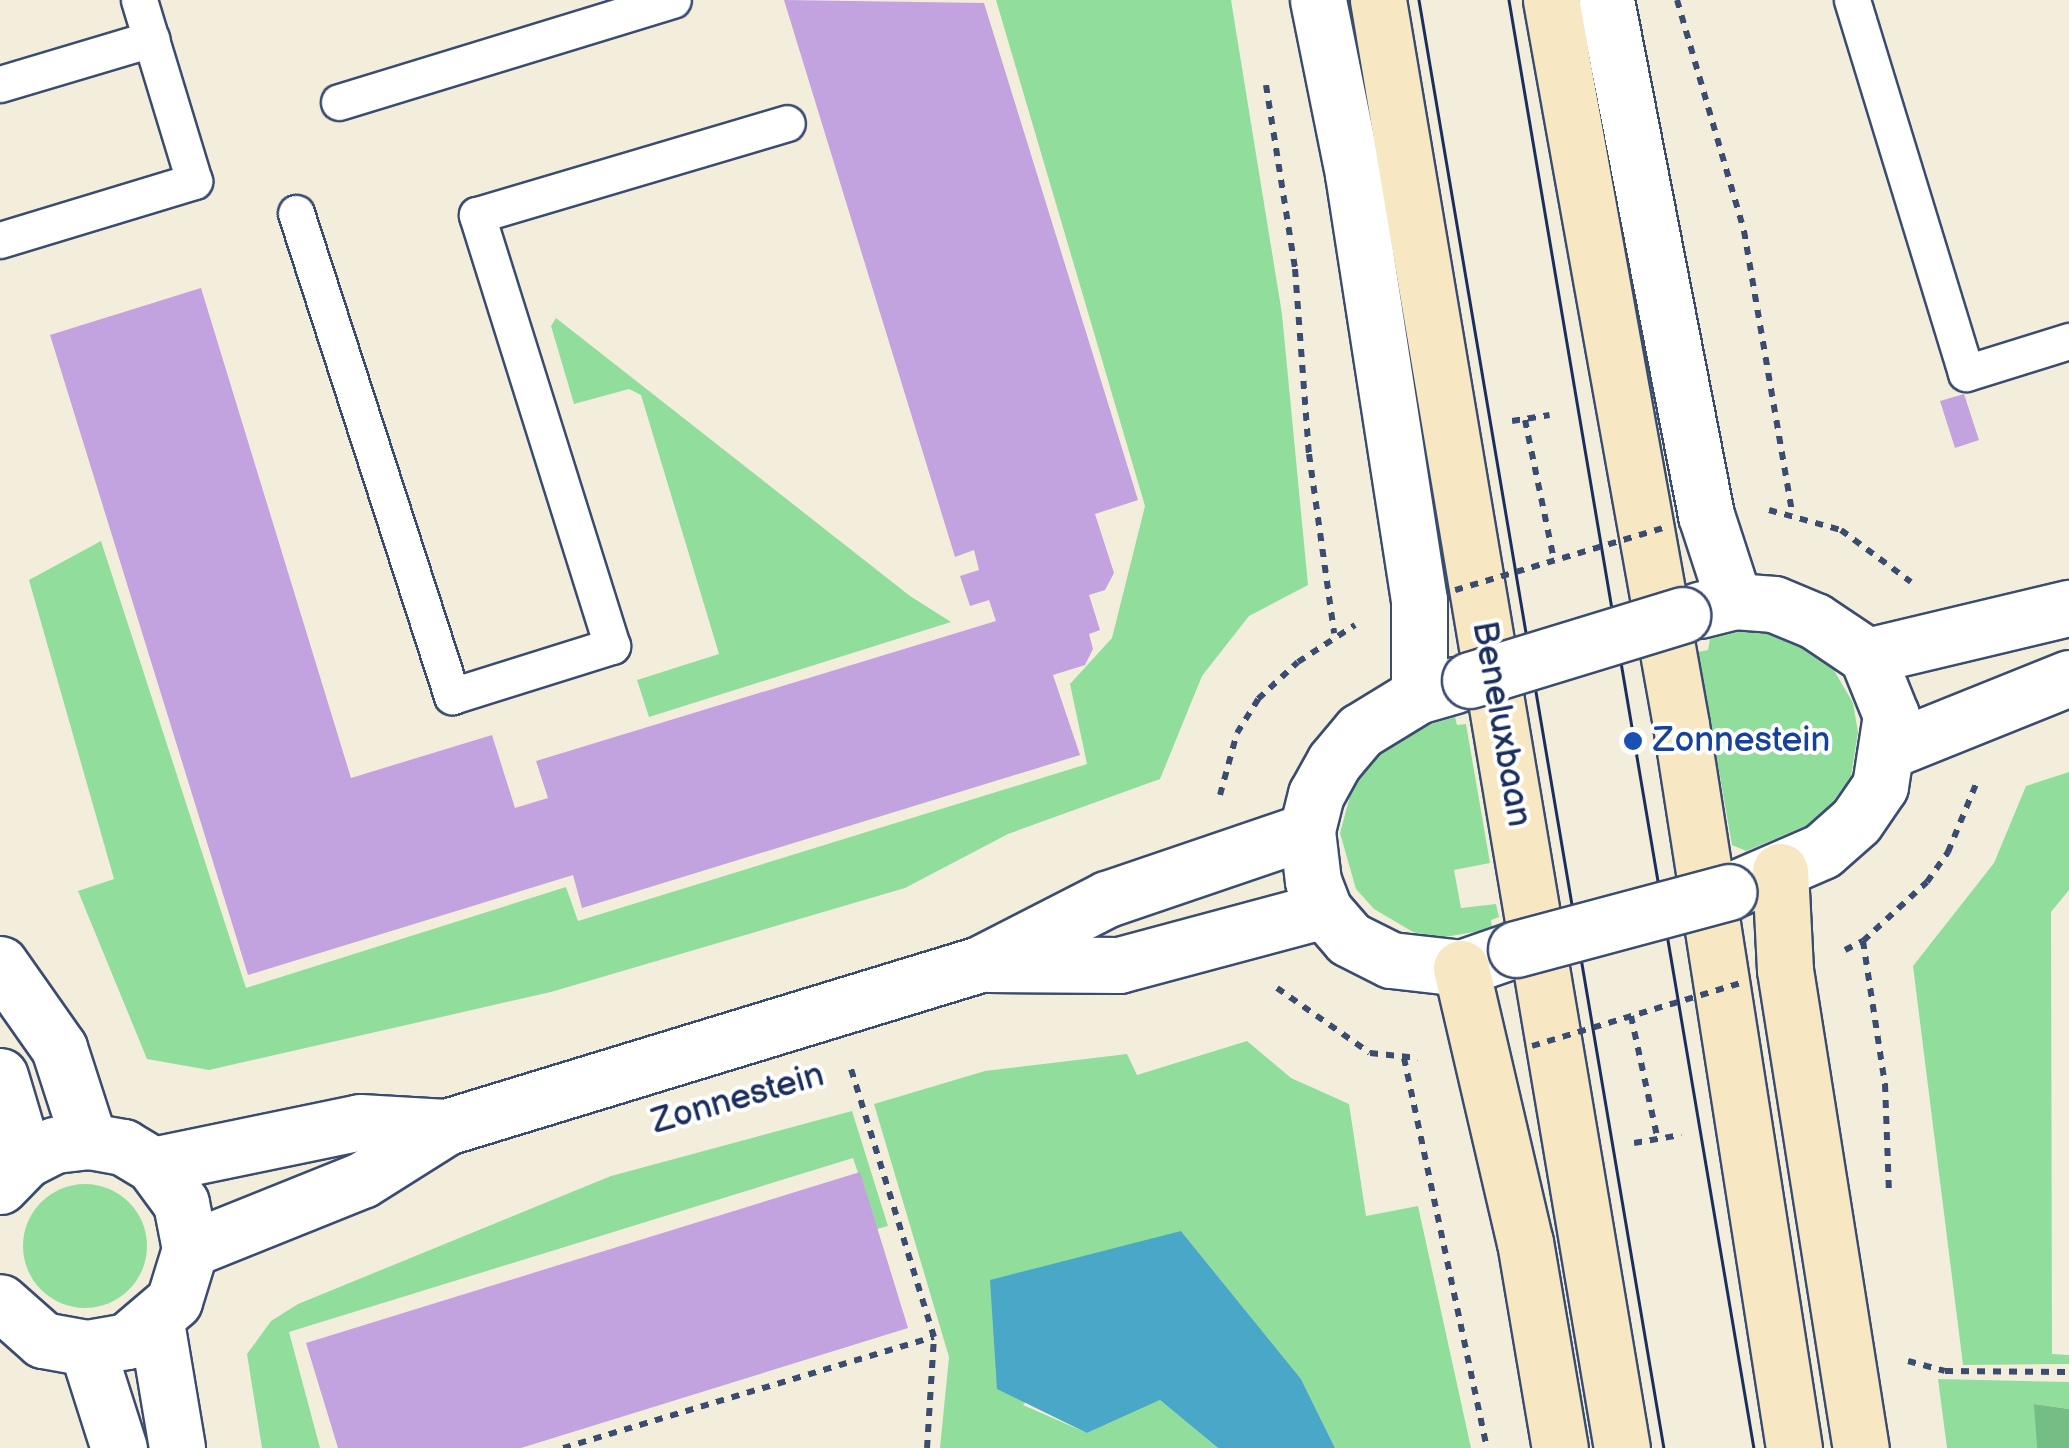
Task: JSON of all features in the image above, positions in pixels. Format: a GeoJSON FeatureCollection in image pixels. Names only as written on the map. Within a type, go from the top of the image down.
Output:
{"type":"FeatureCollection","features":[{"type":"Feature","properties":{"kind":"main road","name":"Beneluxbaan"},"geometry":{"type":"LineString","coordinates":[[1378,0],[1622,1448]]}},
{"type":"Feature","properties":{"kind":"main road"},"geometry":{"type":"LineString","coordinates":[[1552,0],[1674,686],[1794,1448]]}},
{"type":"Feature","properties":{"kind":"main road"},"geometry":{"type":"LineString","coordinates":[[1780,870],[1786,970],[1861,1448]]}},
{"type":"Feature","properties":{"kind":"main road"},"geometry":{"type":"LineString","coordinates":[[1461,968],[1525,1242],[1560,1448]]}},
{"type":"Feature","properties":{"kind":"street","name":"Beneluxbaan"},"geometry":{"type":"LineString","coordinates":[[1318,0],[1353,174],[1419,600],[1445,687]]}},
{"type":"Feature","properties":{"kind":"street"},"geometry":{"type":"LineString","coordinates":[[1606,0],[1706,515],[1734,601]]}},
{"type":"Feature","properties":{"kind":"street"},"geometry":{"type":"LineString","coordinates":[[1734,601],[1774,604],[1867,656],[1890,715],[1890,750],[1880,786],[1856,820],[1822,850],[1728,892],[1516,949],[1461,968],[1391,960],[1349,939],[1324,910],[1307,831],[1316,794],[1334,762],[1360,731],[1445,687],[1734,601]]}},
{"type":"Feature","properties":{"kind":"street"},"geometry":{"type":"LineString","coordinates":[[1867,656],[2050,608],[2069,608]]}},
{"type":"Feature","properties":{"kind":"street"},"geometry":{"type":"LineString","coordinates":[[1890,750],[2069,678]]}},
{"type":"Feature","properties":{"kind":"street","name":"Zonnestein"},"geometry":{"type":"LineString","coordinates":[[190,1249],[362,1180],[446,1127],[980,964],[1107,899],[1307,831]]}},
{"type":"Feature","properties":{"kind":"street","name":"Zonnestein"},"geometry":{"type":"LineString","coordinates":[[980,964],[1119,965],[1324,910]]}},
{"type":"Feature","properties":{"kind":"street"},"geometry":{"type":"LineString","coordinates":[[0,964],[59,1048],[89,1141]]}},
{"type":"Feature","properties":{"kind":"street"},"geometry":{"type":"LineString","coordinates":[[0,1076],[12,1173],[55,1145],[89,1141],[123,1147],[153,1165],[181,1203],[190,1249],[186,1276],[156,1322],[126,1341],[87,1348],[43,1340],[2,1309]]}},
{"type":"Feature","properties":{"kind":"street","name":"Zonnestein"},"geometry":{"type":"LineString","coordinates":[[153,1165],[360,1122],[446,1127]]}},
{"type":"Feature","properties":{"kind":"street"},"geometry":{"type":"LineString","coordinates":[[156,1322],[178,1448]]}},
{"type":"Feature","properties":{"kind":"street"},"geometry":{"type":"LineString","coordinates":[[87,1348],[119,1448]]}},
{"type":"Feature","properties":{"kind":"lane"},"geometry":{"type":"LineString","coordinates":[[0,240],[194,181],[139,0]]}},
{"type":"Feature","properties":{"kind":"lane"},"geometry":{"type":"LineString","coordinates":[[340,102],[672,0]]}},
{"type":"Feature","properties":{"kind":"lane"},"geometry":{"type":"LineString","coordinates":[[1852,0],[1966,373],[2069,341]]}},
{"type":"Feature","properties":{"kind":"lane"},"geometry":{"type":"LineString","coordinates":[[0,84],[151,39]]}},
{"type":"Feature","properties":{"kind":"lane"},"geometry":{"type":"LineString","coordinates":[[296,213],[452,696],[612,646],[477,216],[787,123]]}},
{"type":"Feature","properties":{"kind":"path"},"geometry":{"type":"LineString","coordinates":[[1677,0],[1744,230],[1792,512]]}},
{"type":"Feature","properties":{"kind":"path"},"geometry":{"type":"LineString","coordinates":[[1264,77],[1295,269],[1309,454],[1334,634]]}},
{"type":"Feature","properties":{"kind":"path"},"geometry":{"type":"LineString","coordinates":[[1506,422],[1550,415]]}},
{"type":"Feature","properties":{"kind":"path"},"geometry":{"type":"LineString","coordinates":[[1526,420],[1554,560]]}},
{"type":"Feature","properties":{"kind":"path"},"geometry":{"type":"LineString","coordinates":[[1455,590],[1667,527]]}},
{"type":"Feature","properties":{"kind":"path"},"geometry":{"type":"LineString","coordinates":[[1863,942],[1885,1084],[1890,1216]]}},
{"type":"Feature","properties":{"kind":"path"},"geometry":{"type":"LineString","coordinates":[[1532,1046],[1744,982]]}},
{"type":"Feature","properties":{"kind":"path"},"geometry":{"type":"LineString","coordinates":[[1631,1016],[1657,1136]]}},
{"type":"Feature","properties":{"kind":"path"},"geometry":{"type":"LineString","coordinates":[[1404,1058],[1487,1448]]}},
{"type":"Feature","properties":{"kind":"path","name":"Zonnestein"},"geometry":{"type":"LineString","coordinates":[[833,1072],[868,1062]]}},
{"type":"Feature","properties":{"kind":"path"},"geometry":{"type":"LineString","coordinates":[[851,1068],[934,1337],[927,1448]]}},
{"type":"Feature","properties":{"kind":"path"},"geometry":{"type":"LineString","coordinates":[[1633,1144],[1657,1136],[1698,1134]]}},
{"type":"Feature","properties":{"kind":"path"},"geometry":{"type":"LineString","coordinates":[[563,1448],[934,1337]]}},
{"type":"Feature","properties":{"kind":"path"},"geometry":{"type":"LineString","coordinates":[[1906,1343],[1912,1378]]}},
{"type":"Feature","properties":{"kind":"path"},"geometry":{"type":"LineString","coordinates":[[1892,1362],[1909,1360],[1945,1371],[2069,1372]]}},
{"type":"Feature","properties":{"kind":"green space"},"geometry":{"type":"Polygon","coordinates":[[[996,0],[1231,0],[1282,314],[1308,585],[1249,616],[1202,676],[1160,779],[1008,834],[905,888],[551,992],[209,1070],[147,1059],[78,891],[114,879],[29,580],[101,541],[246,988],[566,887],[578,921],[1087,764],[1070,684],[1112,638],[1145,506],[996,0]]]}},
{"type":"Feature","properties":{"kind":"green space"},"geometry":{"type":"Polygon","coordinates":[[[556,318],[910,596],[951,622],[649,717],[637,680],[719,654],[641,395],[629,389],[574,404],[551,326],[556,318]]]}},
{"type":"Feature","properties":{"kind":"green space"},"geometry":{"type":"Polygon","coordinates":[[[1746,630],[1785,637],[1831,665],[1853,703],[1858,732],[1851,776],[1820,820],[1746,851],[1732,845],[1698,652],[1708,650],[1710,639],[1746,630]]]}},
{"type":"Feature","properties":{"kind":"green space"},"geometry":{"type":"Polygon","coordinates":[[[1455,717],[1457,725],[1466,724],[1490,863],[1454,870],[1461,908],[1496,904],[1499,917],[1491,920],[1492,929],[1439,938],[1413,932],[1374,909],[1356,889],[1340,833],[1356,774],[1376,752],[1412,730],[1455,717]]]}},
{"type":"Feature","properties":{"kind":"green space"},"geometry":{"type":"Polygon","coordinates":[[[2069,772],[2069,890],[2051,912],[2052,1354],[2069,1355],[2069,1364],[1963,1365],[1913,966],[1994,863],[2026,786],[2069,772]]]}},
{"type":"Feature","properties":{"kind":"green space"},"geometry":{"type":"Polygon","coordinates":[[[1247,1041],[1291,1078],[1349,1104],[1366,1216],[1418,1206],[1471,1448],[1335,1448],[1301,1379],[1181,1231],[1023,1405],[1087,1433],[1160,1400],[1218,1448],[940,1448],[949,1357],[874,1104],[985,1071],[1127,1054],[1137,1075],[1247,1041]]]}},
{"type":"Feature","properties":{"kind":"green space"},"geometry":{"type":"Polygon","coordinates":[[[852,1111],[888,1226],[877,1229],[853,1158],[289,1332],[320,1448],[262,1448],[247,1354],[271,1321],[298,1304],[611,1176],[852,1111]]]}},
{"type":"Feature","properties":{"kind":"green space"},"geometry":{"type":"Polygon","coordinates":[[[85,1184],[109,1188],[129,1202],[143,1222],[147,1246],[143,1270],[129,1290],[109,1304],[85,1308],[61,1304],[41,1290],[27,1270],[23,1246],[27,1222],[41,1202],[61,1188],[85,1184]]]}},
{"type":"Feature","properties":{"kind":"green space"},"geometry":{"type":"Polygon","coordinates":[[[1938,1379],[2069,1382],[2069,1409],[2035,1404],[2037,1448],[1947,1448],[1938,1379]]]}},
{"type":"Feature","properties":{"kind":"green space"},"geometry":{"type":"Polygon","coordinates":[[[2034,1404],[2069,1409],[2069,1448],[2037,1448],[2034,1404]]]}},
{"type":"Feature","properties":{"kind":"water"},"geometry":{"type":"Polygon","coordinates":[[[1181,1231],[1301,1379],[1335,1448],[1218,1448],[1160,1400],[1087,1433],[997,1389],[990,1280],[1181,1231]]]}},
{"type":"Feature","properties":{"kind":"building"},"geometry":{"type":"Polygon","coordinates":[[[784,0],[984,3],[1138,500],[1095,514],[1114,573],[1105,590],[1089,595],[1100,630],[1089,634],[1093,649],[1085,665],[1053,675],[1080,755],[582,908],[573,875],[248,975],[50,335],[201,288],[351,778],[492,735],[515,808],[548,798],[536,761],[996,621],[989,600],[970,606],[960,576],[979,570],[974,550],[955,557],[784,0]]]}},
{"type":"Feature","properties":{"kind":"building"},"geometry":{"type":"Polygon","coordinates":[[[1964,394],[1979,440],[1955,448],[1940,401],[1964,394]]]}},
{"type":"Feature","properties":{"kind":"building"},"geometry":{"type":"Polygon","coordinates":[[[860,1172],[908,1328],[521,1448],[338,1448],[306,1343],[860,1172]]]}},
{"type":"Feature","properties":{"kind":"tram line"},"geometry":{"type":"LineString","coordinates":[[1419,0],[1664,1448]]}},
{"type":"Feature","properties":{"kind":"tram line"},"geometry":{"type":"LineString","coordinates":[[1509,0],[1754,1448]]}},
{"type":"Feature","properties":{"kind":"place","name":"Zonnestein"},"geometry":{"type":"Point","coordinates":[1633,741]}}]}
